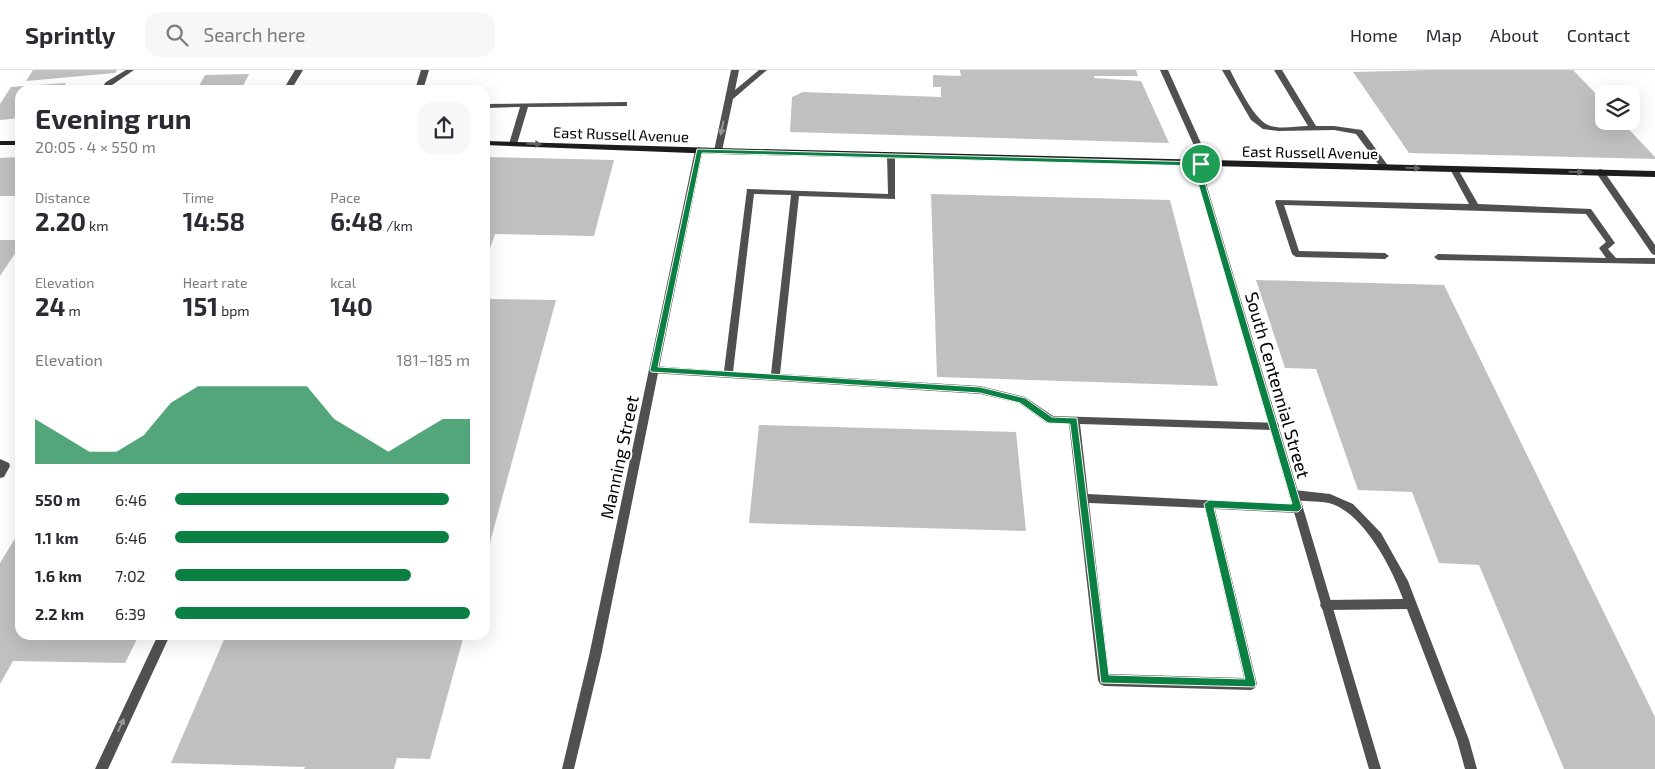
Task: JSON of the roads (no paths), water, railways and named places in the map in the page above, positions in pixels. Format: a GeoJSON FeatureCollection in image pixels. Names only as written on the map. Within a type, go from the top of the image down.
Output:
{"type":"FeatureCollection","features":[{"type":"Feature","properties":{"kind":"main road"},"geometry":{"type":"LineString","coordinates":[[0,143],[15,143]]}},
{"type":"Feature","properties":{"kind":"main road","name":"East Russell Avenue"},"geometry":{"type":"LineString","coordinates":[[490,143],[891,156],[1655,174]]}},
{"type":"Feature","properties":{"kind":"street"},"geometry":{"type":"LineString","coordinates":[[106,85],[122,77],[130,70]]}},
{"type":"Feature","properties":{"kind":"street"},"geometry":{"type":"LineString","coordinates":[[290,85],[299,70]]}},
{"type":"Feature","properties":{"kind":"street"},"geometry":{"type":"LineString","coordinates":[[420,85],[425,70]]}},
{"type":"Feature","properties":{"kind":"street"},"geometry":{"type":"LineString","coordinates":[[718,151],[735,70]]}},
{"type":"Feature","properties":{"kind":"street"},"geometry":{"type":"LineString","coordinates":[[729,98],[763,70]]}},
{"type":"Feature","properties":{"kind":"street","name":"South Centennial Street"},"geometry":{"type":"LineString","coordinates":[[1164,70],[1200,150],[1202,183],[1375,769]]}},
{"type":"Feature","properties":{"kind":"street"},"geometry":{"type":"LineString","coordinates":[[1226,70],[1254,118],[1266,126],[1278,129],[1334,128],[1359,132],[1385,168]]}},
{"type":"Feature","properties":{"kind":"street"},"geometry":{"type":"LineString","coordinates":[[1278,70],[1313,128]]}},
{"type":"Feature","properties":{"kind":"street"},"geometry":{"type":"LineString","coordinates":[[490,106],[624,104]]}},
{"type":"Feature","properties":{"kind":"street"},"geometry":{"type":"LineString","coordinates":[[513,144],[525,105]]}},
{"type":"Feature","properties":{"kind":"street","name":"Manning Street"},"geometry":{"type":"LineString","coordinates":[[568,769],[594,656],[699,150]]}},
{"type":"Feature","properties":{"kind":"street"},"geometry":{"type":"LineString","coordinates":[[728,375],[750,191],[892,197],[891,156]]}},
{"type":"Feature","properties":{"kind":"street"},"geometry":{"type":"LineString","coordinates":[[1454,169],[1476,207]]}},
{"type":"Feature","properties":{"kind":"street"},"geometry":{"type":"LineString","coordinates":[[1600,172],[1655,252]]}},
{"type":"Feature","properties":{"kind":"street"},"geometry":{"type":"LineString","coordinates":[[775,378],[795,193]]}},
{"type":"Feature","properties":{"kind":"street"},"geometry":{"type":"LineString","coordinates":[[1385,256],[1296,254],[1279,202],[1588,211],[1611,243],[1603,248],[1614,261]]}},
{"type":"Feature","properties":{"kind":"street"},"geometry":{"type":"LineString","coordinates":[[1438,257],[1655,261]]}},
{"type":"Feature","properties":{"kind":"street"},"geometry":{"type":"LineString","coordinates":[[654,370],[980,390],[1022,400],[1050,420],[1274,426]]}},
{"type":"Feature","properties":{"kind":"street"},"geometry":{"type":"LineString","coordinates":[[1074,420],[1104,680],[1251,684],[1209,504]]}},
{"type":"Feature","properties":{"kind":"street"},"geometry":{"type":"LineString","coordinates":[[0,463],[5,466],[0,474]]}},
{"type":"Feature","properties":{"kind":"street"},"geometry":{"type":"LineString","coordinates":[[1294,495],[1330,499],[1349,508],[1377,536],[1402,581],[1463,740],[1471,769]]}},
{"type":"Feature","properties":{"kind":"street"},"geometry":{"type":"LineString","coordinates":[[1083,498],[1298,508]]}},
{"type":"Feature","properties":{"kind":"street"},"geometry":{"type":"LineString","coordinates":[[1326,605],[1411,604]]}},
{"type":"Feature","properties":{"kind":"street"},"geometry":{"type":"LineString","coordinates":[[100,769],[162,640]]}}]}
